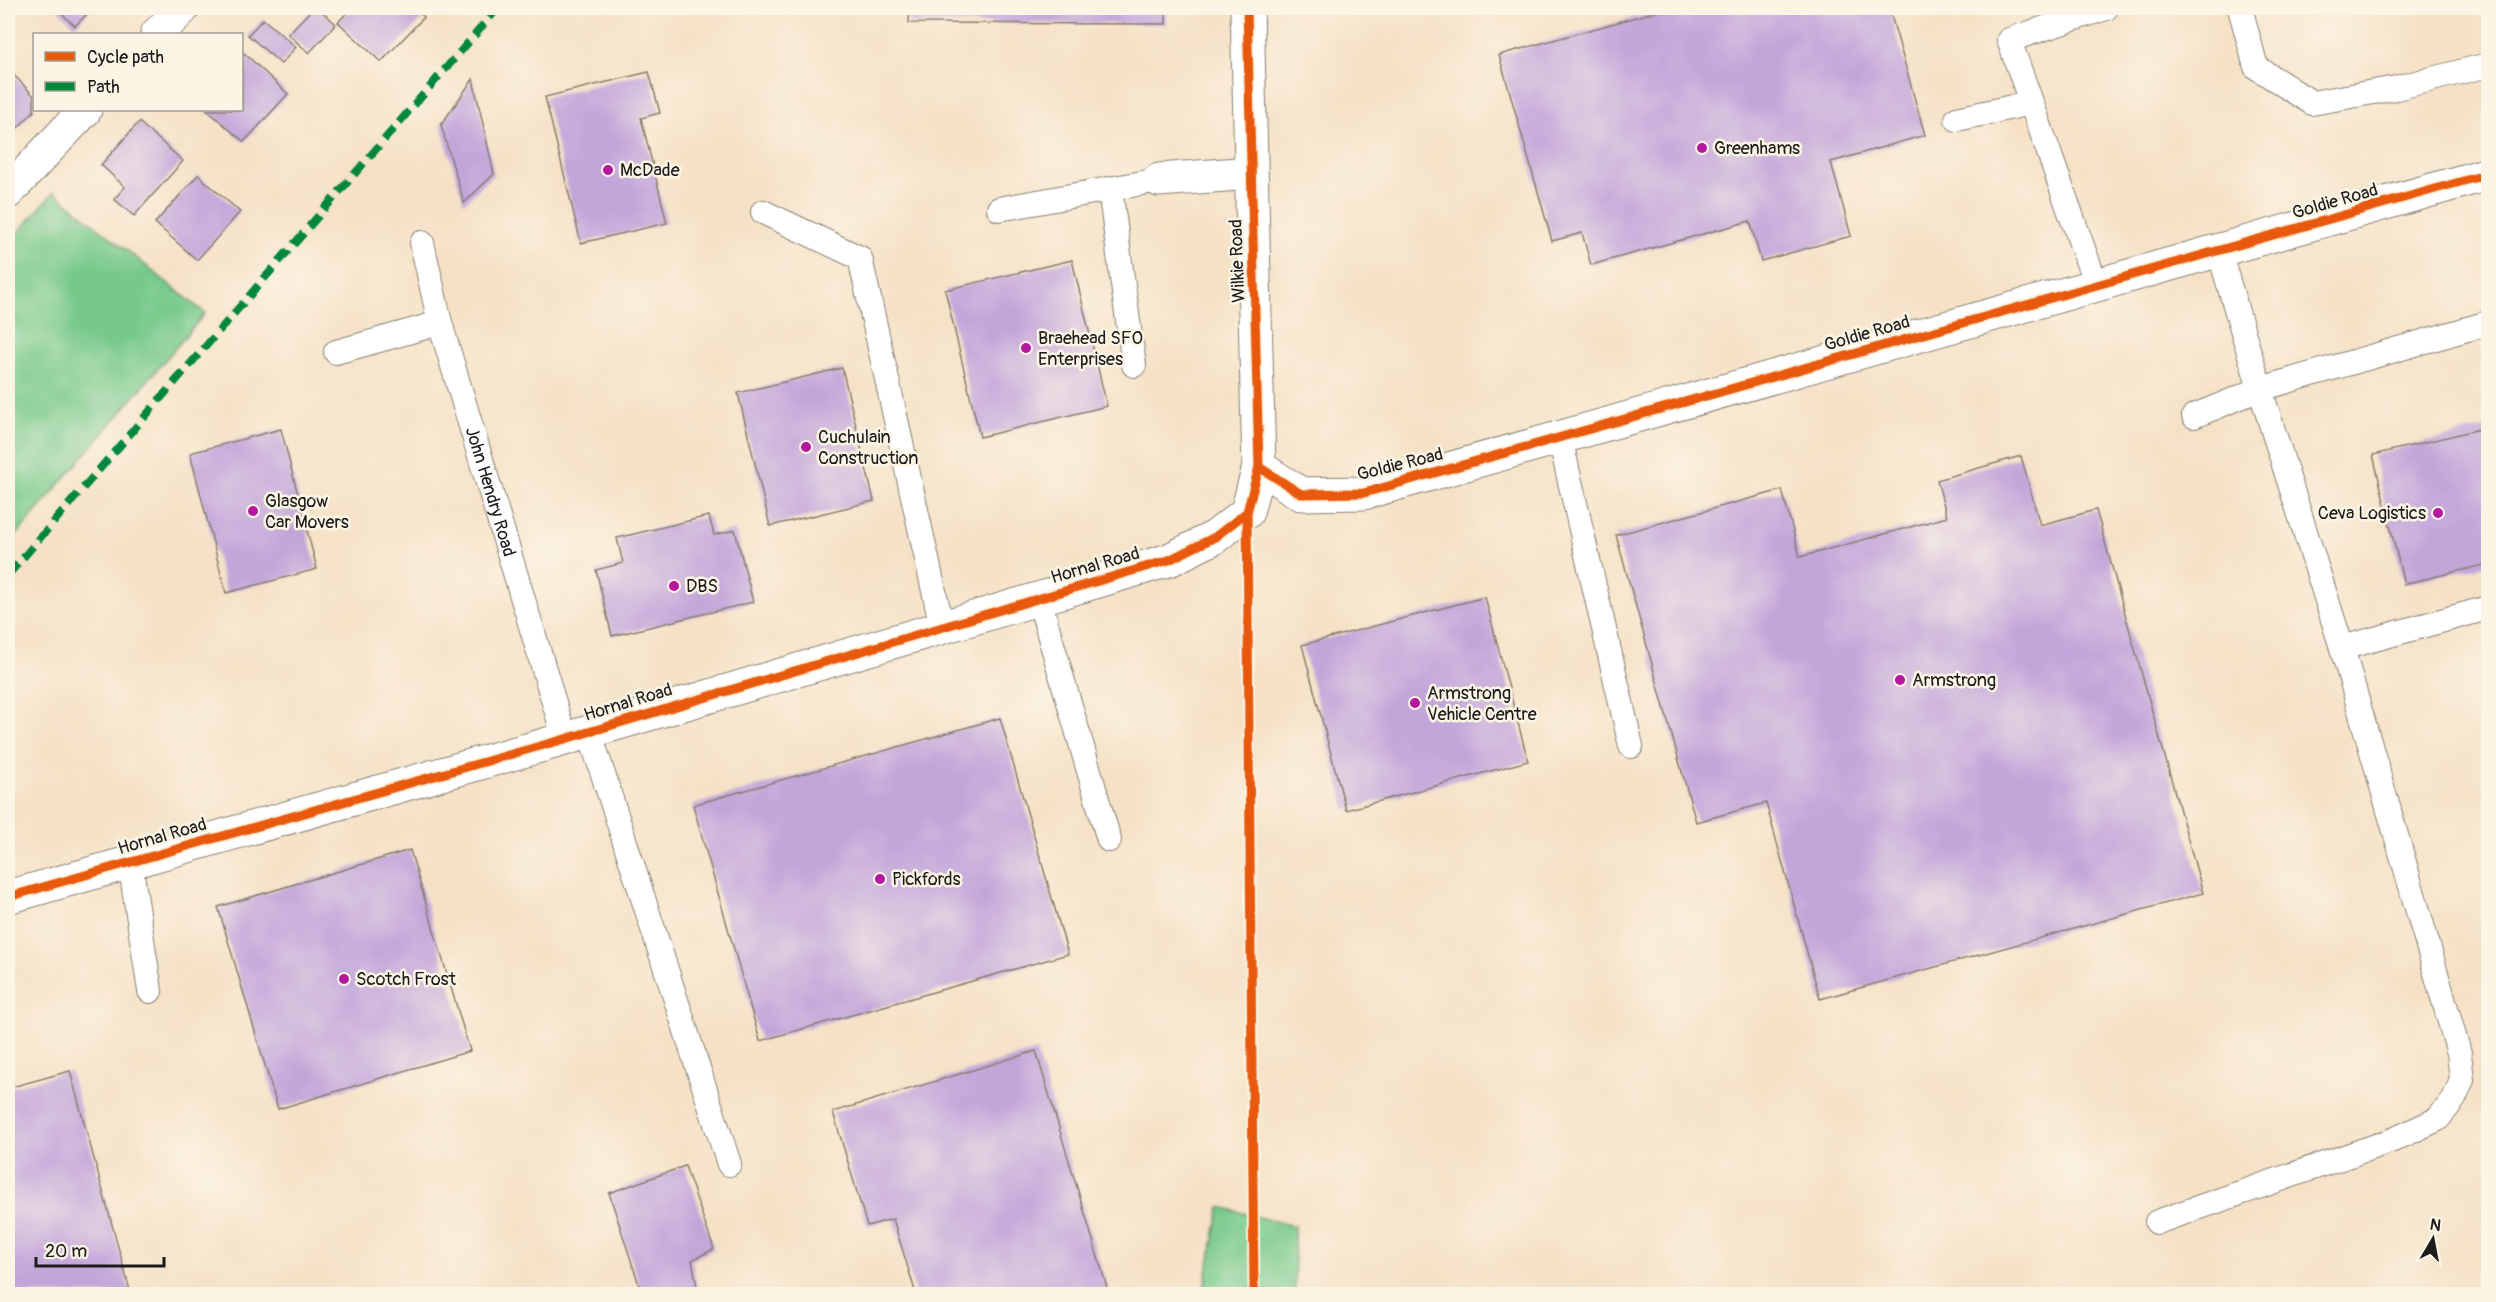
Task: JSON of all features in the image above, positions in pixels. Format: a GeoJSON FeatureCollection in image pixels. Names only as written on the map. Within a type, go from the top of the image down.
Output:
{"type":"FeatureCollection","features":[{"type":"Feature","properties":{"kind":"street"},"geometry":{"type":"LineString","coordinates":[[158,33],[183,8]]}},
{"type":"Feature","properties":{"kind":"street","name":"Wilkie Road"},"geometry":{"type":"LineString","coordinates":[[1247,8],[1259,467],[1247,512]]}},
{"type":"Feature","properties":{"kind":"street"},"geometry":{"type":"LineString","coordinates":[[8,192],[84,111]]}},
{"type":"Feature","properties":{"kind":"street"},"geometry":{"type":"LineString","coordinates":[[1160,180],[1251,173]]}},
{"type":"Feature","properties":{"kind":"street","name":"Goldie Road"},"geometry":{"type":"LineString","coordinates":[[1259,467],[1301,494],[1364,493],[2488,174]]}},
{"type":"Feature","properties":{"kind":"street","name":"Hornal Road"},"geometry":{"type":"LineString","coordinates":[[8,897],[577,735],[1170,560],[1215,537],[1247,512]]}},
{"type":"Feature","properties":{"kind":"lane"},"geometry":{"type":"LineString","coordinates":[[2096,285],[2009,40],[2106,8]]}},
{"type":"Feature","properties":{"kind":"lane"},"geometry":{"type":"LineString","coordinates":[[2240,8],[2256,67],[2312,103],[2396,88],[2488,64]]}},
{"type":"Feature","properties":{"kind":"lane"},"geometry":{"type":"LineString","coordinates":[[1957,118],[2031,103]]}},
{"type":"Feature","properties":{"kind":"lane"},"geometry":{"type":"LineString","coordinates":[[999,209],[1160,180]]}},
{"type":"Feature","properties":{"kind":"lane"},"geometry":{"type":"LineString","coordinates":[[1110,189],[1134,365]]}},
{"type":"Feature","properties":{"kind":"lane"},"geometry":{"type":"LineString","coordinates":[[763,212],[860,258],[942,627]]}},
{"type":"Feature","properties":{"kind":"lane","name":"John Hendry Road"},"geometry":{"type":"LineString","coordinates":[[422,243],[440,323],[577,735],[729,1164]]}},
{"type":"Feature","properties":{"kind":"lane"},"geometry":{"type":"LineString","coordinates":[[2157,1222],[2393,1140],[2438,1119],[2454,1099],[2462,1080],[2459,1053],[2342,648],[2260,390],[2219,251]]}},
{"type":"Feature","properties":{"kind":"lane"},"geometry":{"type":"LineString","coordinates":[[336,352],[440,323]]}},
{"type":"Feature","properties":{"kind":"lane"},"geometry":{"type":"LineString","coordinates":[[2194,416],[2260,390],[2488,323]]}},
{"type":"Feature","properties":{"kind":"lane"},"geometry":{"type":"LineString","coordinates":[[1560,438],[1631,746]]}},
{"type":"Feature","properties":{"kind":"lane"},"geometry":{"type":"LineString","coordinates":[[1039,599],[1109,840]]}},
{"type":"Feature","properties":{"kind":"lane"},"geometry":{"type":"LineString","coordinates":[[2342,648],[2488,608]]}},
{"type":"Feature","properties":{"kind":"lane"},"geometry":{"type":"LineString","coordinates":[[130,862],[150,991]]}},
{"type":"Feature","properties":{"kind":"green space"},"geometry":{"type":"Polygon","coordinates":[[[54,192],[205,313],[8,545],[8,244],[54,192]]]}},
{"type":"Feature","properties":{"kind":"green space"},"geometry":{"type":"Polygon","coordinates":[[[1220,1207],[1294,1226],[1295,1294],[1203,1294],[1220,1207]]]}},
{"type":"Feature","properties":{"kind":"building"},"geometry":{"type":"Polygon","coordinates":[[[56,8],[93,8],[75,26],[56,8]]]}},
{"type":"Feature","properties":{"kind":"building"},"geometry":{"type":"Polygon","coordinates":[[[313,8],[318,8],[336,24],[309,53],[288,34],[313,8]]]}},
{"type":"Feature","properties":{"kind":"building"},"geometry":{"type":"Polygon","coordinates":[[[352,8],[414,8],[424,17],[381,62],[338,22],[352,8]]]}},
{"type":"Feature","properties":{"kind":"building"},"geometry":{"type":"Polygon","coordinates":[[[910,8],[1166,8],[1166,24],[909,23],[910,8]]]}},
{"type":"Feature","properties":{"kind":"building","name":"Greenhams"},"geometry":{"type":"Polygon","coordinates":[[[1669,8],[1889,8],[1925,135],[1831,162],[1851,236],[1761,261],[1750,221],[1591,265],[1582,233],[1552,241],[1499,55],[1669,8]]]}},
{"type":"Feature","properties":{"kind":"building"},"geometry":{"type":"Polygon","coordinates":[[[263,19],[296,47],[281,64],[248,35],[263,19]]]}},
{"type":"Feature","properties":{"kind":"building"},"geometry":{"type":"Polygon","coordinates":[[[244,53],[288,94],[244,142],[208,111],[243,111],[244,53]]]}},
{"type":"Feature","properties":{"kind":"building"},"geometry":{"type":"Polygon","coordinates":[[[8,69],[33,95],[34,111],[8,138],[8,69]]]}},
{"type":"Feature","properties":{"kind":"building","name":"McDade"},"geometry":{"type":"Polygon","coordinates":[[[649,72],[660,113],[641,118],[667,223],[581,243],[545,97],[649,72]]]}},
{"type":"Feature","properties":{"kind":"building"},"geometry":{"type":"Polygon","coordinates":[[[473,79],[494,174],[464,203],[441,125],[473,79]]]}},
{"type":"Feature","properties":{"kind":"building"},"geometry":{"type":"Polygon","coordinates":[[[139,122],[183,161],[134,216],[114,199],[125,187],[101,165],[139,122]]]}},
{"type":"Feature","properties":{"kind":"building"},"geometry":{"type":"Polygon","coordinates":[[[198,175],[240,212],[197,260],[155,223],[198,175]]]}},
{"type":"Feature","properties":{"kind":"building","name":"Braehead SFO Enterprises"},"geometry":{"type":"Polygon","coordinates":[[[1072,260],[1107,406],[980,437],[945,290],[1072,260]]]}},
{"type":"Feature","properties":{"kind":"building","name":"Cuchulain Construction"},"geometry":{"type":"Polygon","coordinates":[[[842,368],[874,501],[770,526],[738,393],[842,368]]]}},
{"type":"Feature","properties":{"kind":"building","name":"Ceva Logistics"},"geometry":{"type":"Polygon","coordinates":[[[2488,427],[2488,564],[2404,584],[2373,455],[2488,427]]]}},
{"type":"Feature","properties":{"kind":"building","name":"Glasgow Car Movers"},"geometry":{"type":"Polygon","coordinates":[[[281,429],[317,569],[226,593],[190,453],[281,429]]]}},
{"type":"Feature","properties":{"kind":"building","name":"Armstrong"},"geometry":{"type":"Polygon","coordinates":[[[2021,456],[2040,525],[2096,510],[2203,893],[1820,999],[1766,803],[1696,822],[1616,535],[1782,490],[1800,557],[1947,517],[1937,480],[2021,456]]]}},
{"type":"Feature","properties":{"kind":"building","name":"DBS"},"geometry":{"type":"Polygon","coordinates":[[[709,516],[714,535],[735,530],[753,602],[612,636],[596,570],[623,563],[617,538],[709,516]]]}},
{"type":"Feature","properties":{"kind":"building","name":"Armstrong Vehicle Centre"},"geometry":{"type":"Polygon","coordinates":[[[1485,597],[1528,761],[1346,810],[1302,645],[1485,597]]]}},
{"type":"Feature","properties":{"kind":"building","name":"Pickfords"},"geometry":{"type":"Polygon","coordinates":[[[1000,718],[1068,954],[760,1041],[693,805],[1000,718]]]}},
{"type":"Feature","properties":{"kind":"building","name":"Scotch Frost"},"geometry":{"type":"Polygon","coordinates":[[[410,850],[470,1051],[278,1109],[218,907],[410,850]]]}},
{"type":"Feature","properties":{"kind":"building"},"geometry":{"type":"Polygon","coordinates":[[[1036,1051],[1109,1294],[916,1294],[893,1219],[867,1226],[833,1112],[1036,1051]]]}},
{"type":"Feature","properties":{"kind":"building"},"geometry":{"type":"Polygon","coordinates":[[[70,1071],[131,1294],[8,1294],[8,1088],[70,1071]]]}},
{"type":"Feature","properties":{"kind":"building"},"geometry":{"type":"Polygon","coordinates":[[[685,1166],[714,1249],[692,1260],[697,1287],[672,1294],[642,1294],[609,1193],[685,1166]]]}},
{"type":"Feature","properties":{"kind":"marked path"},"geometry":{"type":"LineString","coordinates":[[8,575],[498,8]]}},
{"type":"Feature","properties":{"kind":"cycle path"},"geometry":{"type":"LineString","coordinates":[[1247,8],[1259,467],[1247,512],[1254,1294]]}},
{"type":"Feature","properties":{"kind":"cycle path"},"geometry":{"type":"LineString","coordinates":[[1259,467],[1301,494],[1364,493],[2488,174]]}},
{"type":"Feature","properties":{"kind":"cycle path"},"geometry":{"type":"LineString","coordinates":[[8,897],[565,739],[1169,560],[1215,537],[1247,512]]}},
{"type":"Feature","properties":{"kind":"place","name":"Greenhams"},"geometry":{"type":"Point","coordinates":[1702,148]}},
{"type":"Feature","properties":{"kind":"place","name":"McDade"},"geometry":{"type":"Point","coordinates":[608,170]}},
{"type":"Feature","properties":{"kind":"place","name":"Braehead SFO Enterprises"},"geometry":{"type":"Point","coordinates":[1026,348]}},
{"type":"Feature","properties":{"kind":"place","name":"Cuchulain Construction"},"geometry":{"type":"Point","coordinates":[806,447]}},
{"type":"Feature","properties":{"kind":"place","name":"Glasgow Car Movers"},"geometry":{"type":"Point","coordinates":[253,511]}},
{"type":"Feature","properties":{"kind":"place","name":"Ceva Logistics"},"geometry":{"type":"Point","coordinates":[2438,513]}},
{"type":"Feature","properties":{"kind":"place","name":"DBS"},"geometry":{"type":"Point","coordinates":[674,586]}},
{"type":"Feature","properties":{"kind":"place","name":"Armstrong"},"geometry":{"type":"Point","coordinates":[1900,680]}},
{"type":"Feature","properties":{"kind":"place","name":"Armstrong Vehicle Centre"},"geometry":{"type":"Point","coordinates":[1415,703]}},
{"type":"Feature","properties":{"kind":"place","name":"Pickfords"},"geometry":{"type":"Point","coordinates":[880,879]}},
{"type":"Feature","properties":{"kind":"place","name":"Scotch Frost"},"geometry":{"type":"Point","coordinates":[344,979]}}]}
